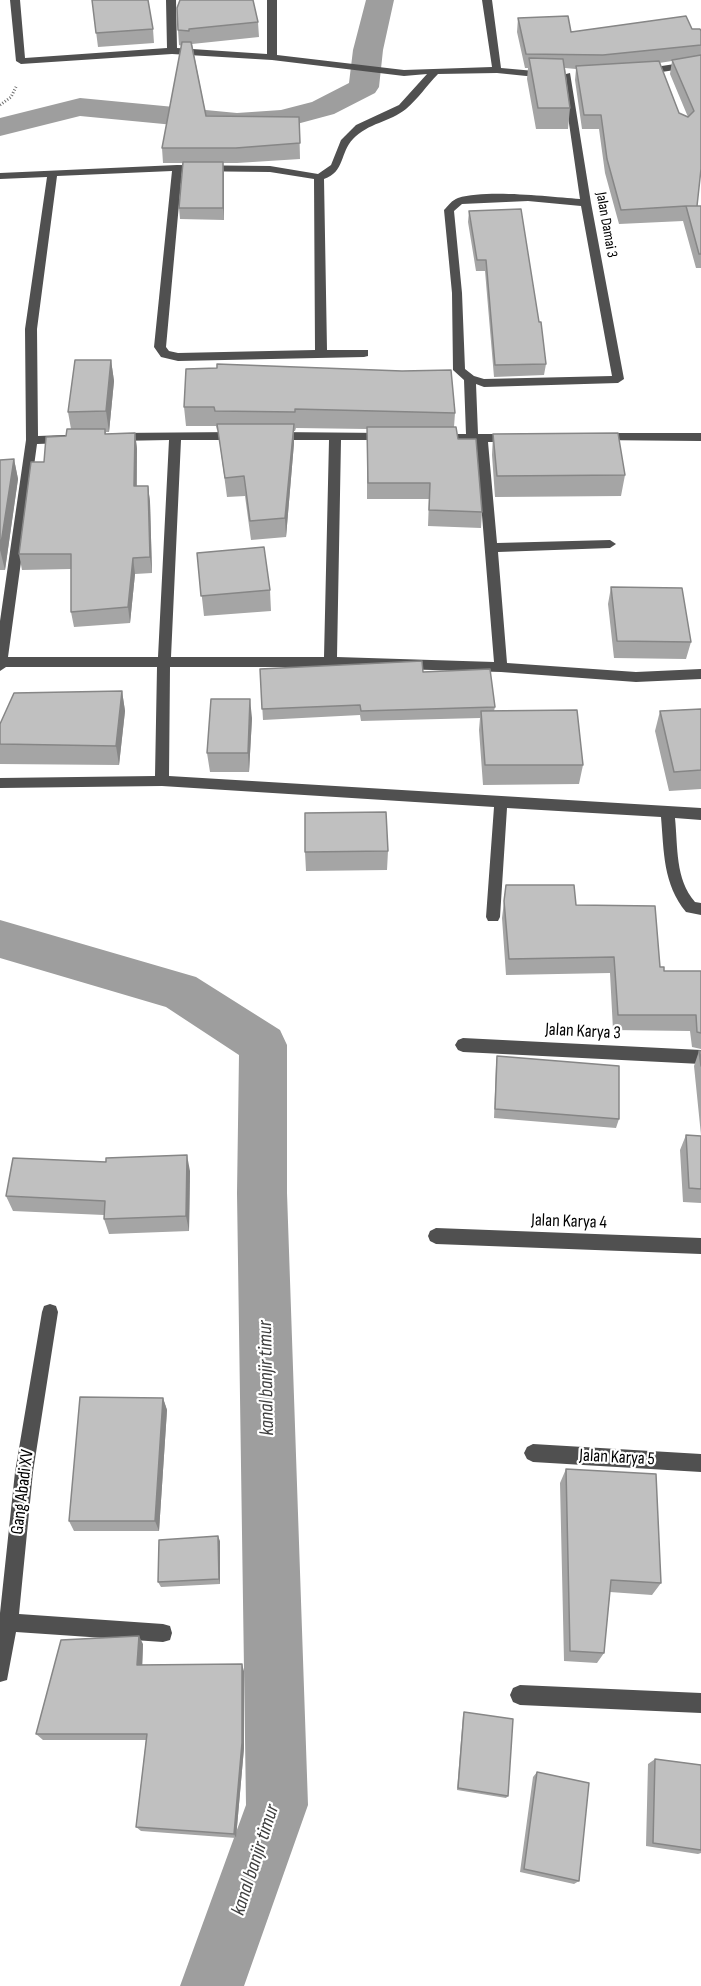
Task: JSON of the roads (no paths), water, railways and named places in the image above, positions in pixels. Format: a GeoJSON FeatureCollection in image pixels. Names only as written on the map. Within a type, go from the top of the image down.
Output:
{"type":"FeatureCollection","features":[{"type":"Feature","properties":{"kind":"street"},"geometry":{"type":"LineString","coordinates":[[15,0],[21,61],[172,51],[272,57],[404,73],[497,70],[487,0]]}},
{"type":"Feature","properties":{"kind":"street"},"geometry":{"type":"LineString","coordinates":[[171,0],[172,51]]}},
{"type":"Feature","properties":{"kind":"street"},"geometry":{"type":"LineString","coordinates":[[272,0],[272,57]]}},
{"type":"Feature","properties":{"kind":"street"},"geometry":{"type":"LineString","coordinates":[[635,72],[663,74],[701,63]]}},
{"type":"Feature","properties":{"kind":"street","name":"Jalan Damai 3"},"geometry":{"type":"LineString","coordinates":[[470,379],[484,383],[618,379],[586,203],[573,75],[536,75],[497,70]]}},
{"type":"Feature","properties":{"kind":"street"},"geometry":{"type":"LineString","coordinates":[[0,176],[177,168],[270,169],[319,177],[328,174],[336,166],[346,141],[360,127],[402,107],[435,71]]}},
{"type":"Feature","properties":{"kind":"street"},"geometry":{"type":"LineString","coordinates":[[177,168],[160,347],[165,354],[178,357],[364,353]]}},
{"type":"Feature","properties":{"kind":"street"},"geometry":{"type":"LineString","coordinates":[[53,172],[32,329],[32,440],[0,664],[164,661],[330,662],[501,667],[636,677],[701,674]]}},
{"type":"Feature","properties":{"kind":"street"},"geometry":{"type":"LineString","coordinates":[[319,177],[321,354]]}},
{"type":"Feature","properties":{"kind":"street"},"geometry":{"type":"LineString","coordinates":[[501,667],[491,548],[470,379],[459,370],[457,293],[449,210],[459,201],[477,199],[528,198],[586,203]]}},
{"type":"Feature","properties":{"kind":"street"},"geometry":{"type":"LineString","coordinates":[[162,781],[164,661],[176,436]]}},
{"type":"Feature","properties":{"kind":"street"},"geometry":{"type":"LineString","coordinates":[[104,438],[244,436]]}},
{"type":"Feature","properties":{"kind":"street"},"geometry":{"type":"LineString","coordinates":[[267,436],[403,438]]}},
{"type":"Feature","properties":{"kind":"street"},"geometry":{"type":"LineString","coordinates":[[330,662],[335,437]]}},
{"type":"Feature","properties":{"kind":"street"},"geometry":{"type":"LineString","coordinates":[[589,437],[701,437]]}},
{"type":"Feature","properties":{"kind":"street"},"geometry":{"type":"LineString","coordinates":[[32,440],[80,438]]}},
{"type":"Feature","properties":{"kind":"street"},"geometry":{"type":"LineString","coordinates":[[426,438],[529,438]]}},
{"type":"Feature","properties":{"kind":"street"},"geometry":{"type":"LineString","coordinates":[[491,548],[610,544]]}},
{"type":"Feature","properties":{"kind":"street"},"geometry":{"type":"LineString","coordinates":[[0,783],[162,781],[701,813]]}},
{"type":"Feature","properties":{"kind":"street"},"geometry":{"type":"LineString","coordinates":[[493,917],[501,800]]}},
{"type":"Feature","properties":{"kind":"street"},"geometry":{"type":"LineString","coordinates":[[668,811],[675,881],[681,898],[691,908],[701,909]]}},
{"type":"Feature","properties":{"kind":"street","name":"Jalan Karya 3"},"geometry":{"type":"LineString","coordinates":[[463,1045],[701,1057]]}},
{"type":"Feature","properties":{"kind":"street","name":"Jalan Karya 4"},"geometry":{"type":"LineString","coordinates":[[436,1236],[701,1246]]}},
{"type":"Feature","properties":{"kind":"street","name":"Gang Abadi XV"},"geometry":{"type":"LineString","coordinates":[[0,1673],[4,1622],[24,1472],[50,1312]]}},
{"type":"Feature","properties":{"kind":"street","name":"Jalan Karya 5"},"geometry":{"type":"LineString","coordinates":[[533,1453],[701,1463]]}},
{"type":"Feature","properties":{"kind":"street"},"geometry":{"type":"LineString","coordinates":[[4,1622],[163,1633]]}},
{"type":"Feature","properties":{"kind":"street"},"geometry":{"type":"LineString","coordinates":[[520,1695],[701,1703]]}},
{"type":"Feature","properties":{"kind":"waterway","name":"kanal banjir timur"},"geometry":{"type":"LineString","coordinates":[[0,127],[80,107],[237,122],[282,119],[323,108],[364,87],[368,50],[380,0]]}},
{"type":"Feature","properties":{"kind":"waterway","name":"kanal banjir timur"},"geometry":{"type":"LineString","coordinates":[[0,939],[180,991],[263,1045],[262,1193],[277,1805],[212,1986]]}}]}
